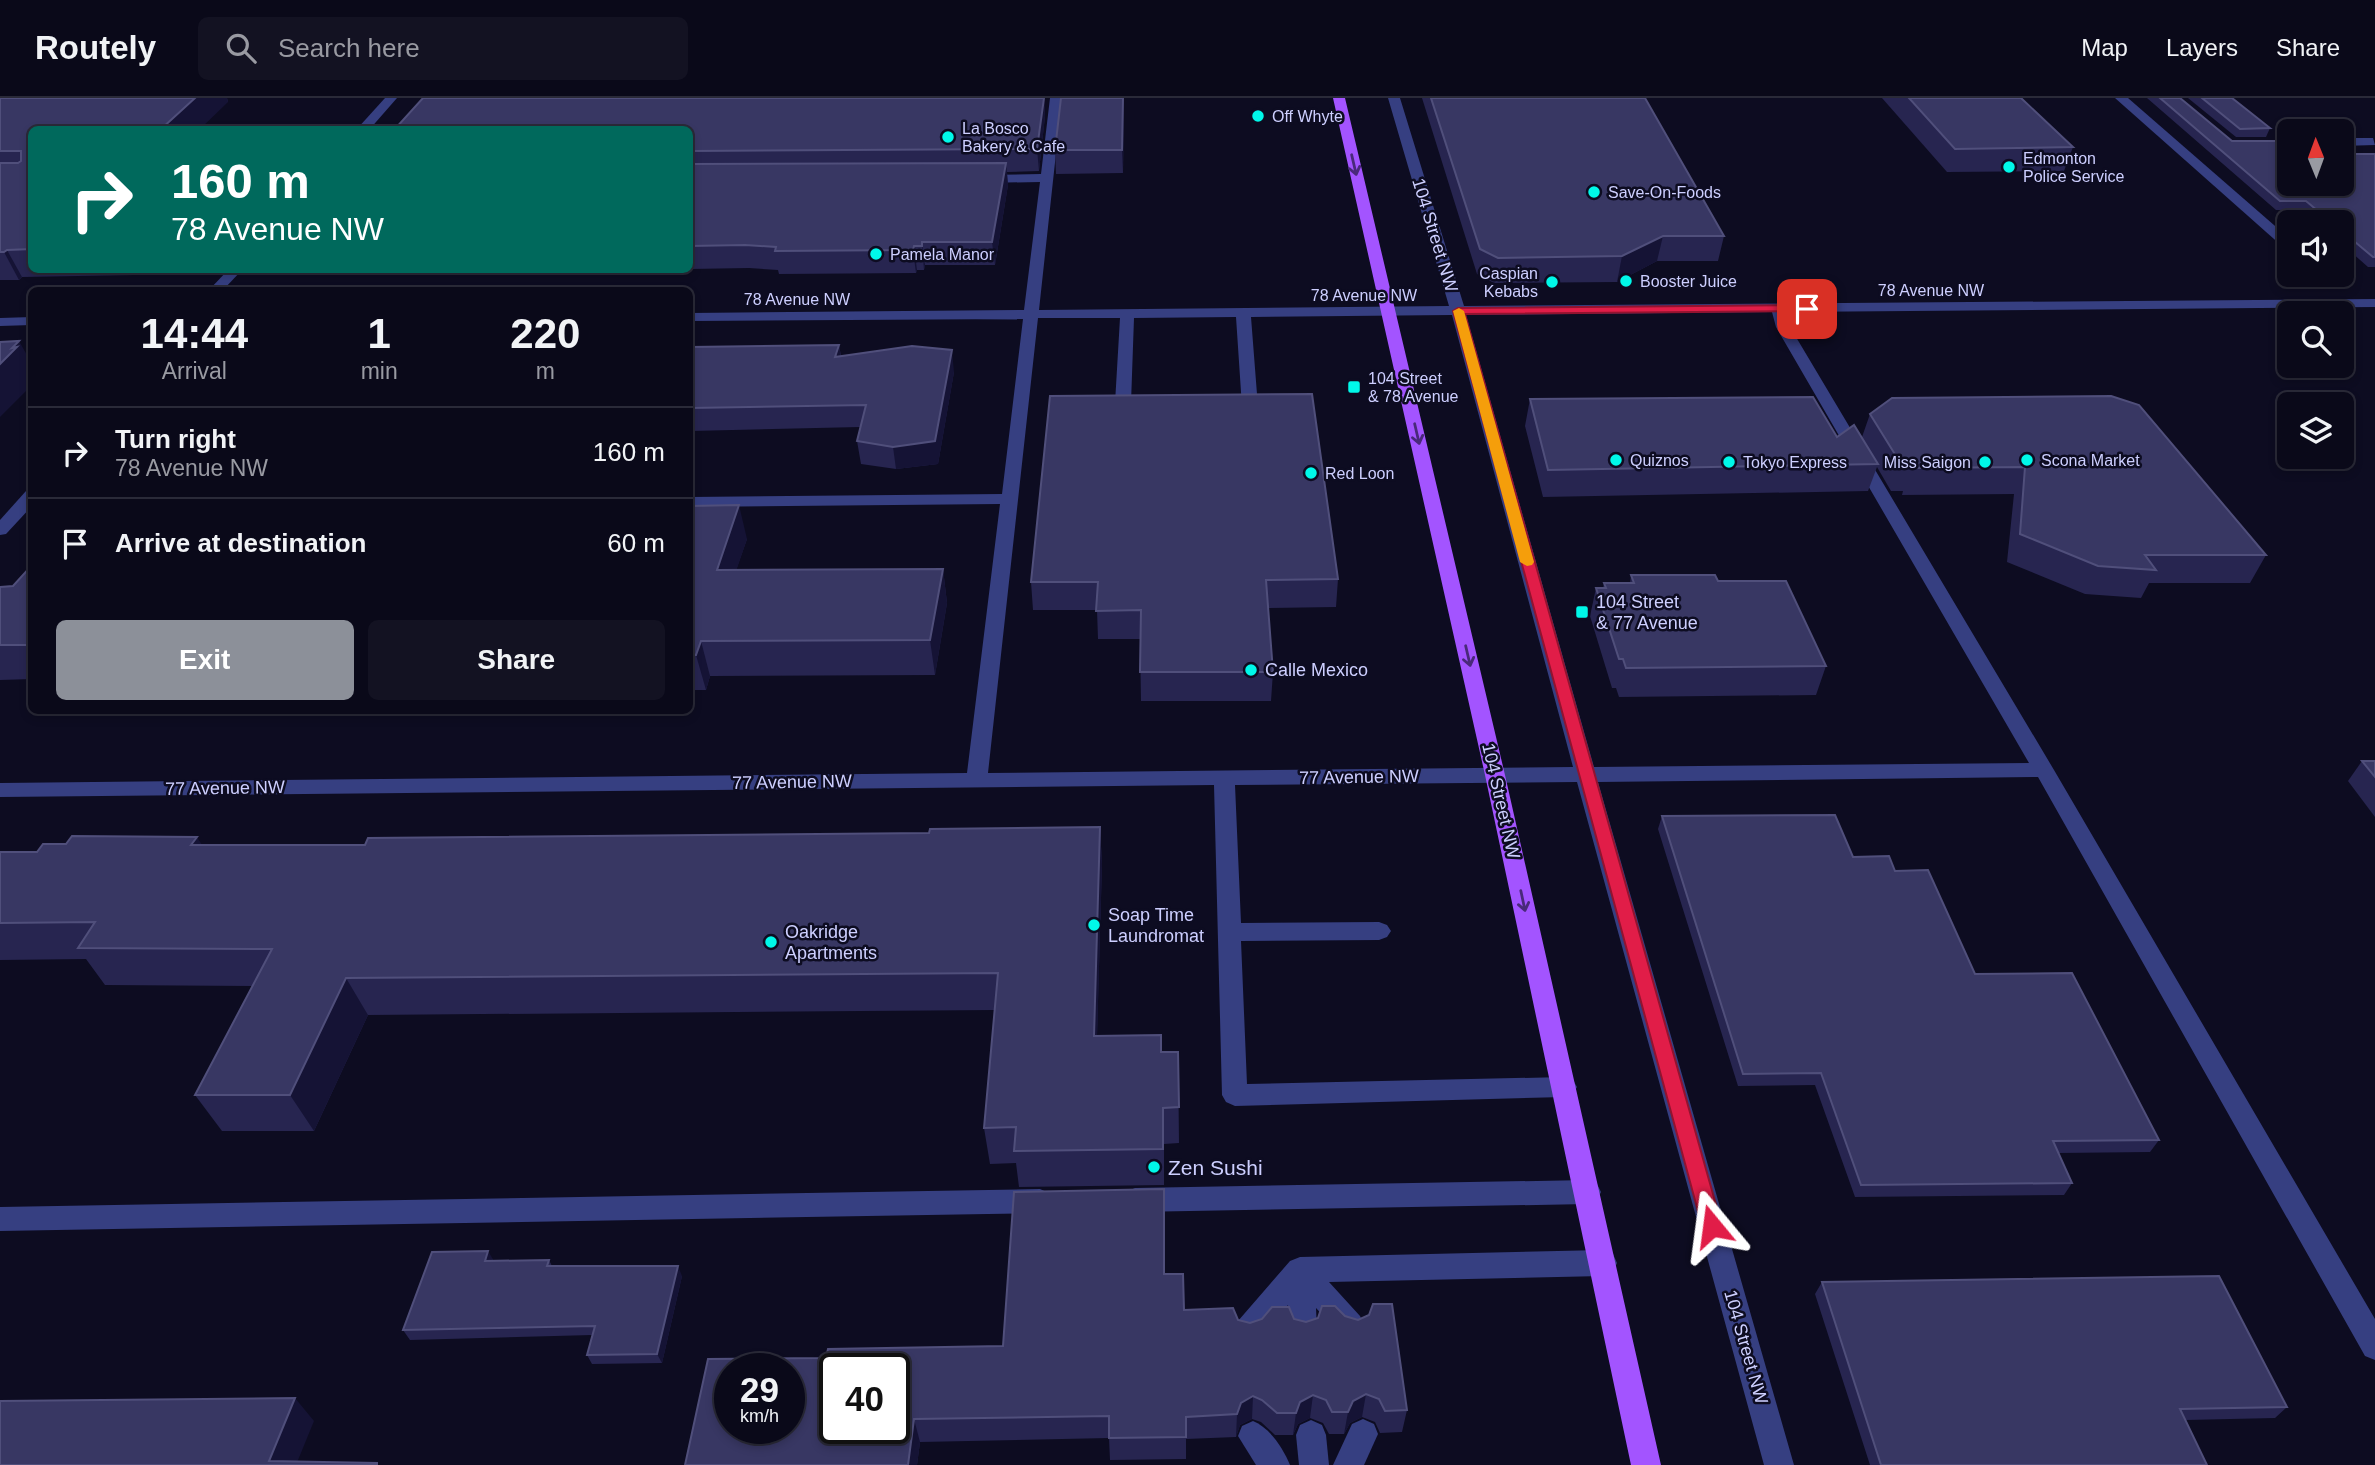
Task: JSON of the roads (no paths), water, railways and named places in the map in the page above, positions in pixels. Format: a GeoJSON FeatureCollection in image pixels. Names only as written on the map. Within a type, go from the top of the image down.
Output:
{"type":"FeatureCollection","features":[{"type":"Feature","properties":{"kind":"main road","name":"104 Street NW"},"geometry":{"type":"LineString","coordinates":[[1339,98],[1496,775],[1646,1465]]}},
{"type":"Feature","properties":{"kind":"street"},"geometry":{"type":"LineString","coordinates":[[366,126],[391,98]]}},
{"type":"Feature","properties":{"kind":"street"},"geometry":{"type":"LineString","coordinates":[[977,780],[1056,98]]}},
{"type":"Feature","properties":{"kind":"street","name":"104 Street NW"},"geometry":{"type":"LineString","coordinates":[[1394,98],[1458,311],[1779,1465]]}},
{"type":"Feature","properties":{"kind":"street"},"geometry":{"type":"LineString","coordinates":[[2121,98],[2277,234]]}},
{"type":"Feature","properties":{"kind":"street"},"geometry":{"type":"LineString","coordinates":[[2354,142],[2373,142]]}},
{"type":"Feature","properties":{"kind":"street"},"geometry":{"type":"LineString","coordinates":[[964,179],[1046,178]]}},
{"type":"Feature","properties":{"kind":"street"},"geometry":{"type":"LineString","coordinates":[[219,287],[232,273]]}},
{"type":"Feature","properties":{"kind":"street","name":"78 Avenue NW"},"geometry":{"type":"LineString","coordinates":[[693,317],[2375,303]]}},
{"type":"Feature","properties":{"kind":"street"},"geometry":{"type":"LineString","coordinates":[[1779,309],[1783,327],[2044,770],[2375,1346]]}},
{"type":"Feature","properties":{"kind":"street"},"geometry":{"type":"LineString","coordinates":[[1243,313],[1250,407]]}},
{"type":"Feature","properties":{"kind":"street"},"geometry":{"type":"LineString","coordinates":[[1123,402],[1127,314]]}},
{"type":"Feature","properties":{"kind":"street"},"geometry":{"type":"LineString","coordinates":[[0,322],[28,321]]}},
{"type":"Feature","properties":{"kind":"street"},"geometry":{"type":"LineString","coordinates":[[693,502],[1011,499]]}},
{"type":"Feature","properties":{"kind":"street"},"geometry":{"type":"LineString","coordinates":[[0,508],[28,504]]}},
{"type":"Feature","properties":{"kind":"street"},"geometry":{"type":"LineString","coordinates":[[0,530],[28,504]]}},
{"type":"Feature","properties":{"kind":"street","name":"77 Avenue NW"},"geometry":{"type":"LineString","coordinates":[[0,790],[2044,770]]}},
{"type":"Feature","properties":{"kind":"street"},"geometry":{"type":"LineString","coordinates":[[1224,778],[1235,1094],[1564,1087]]}},
{"type":"Feature","properties":{"kind":"street"},"geometry":{"type":"LineString","coordinates":[[1229,932],[1379,931]]}},
{"type":"Feature","properties":{"kind":"street"},"geometry":{"type":"LineString","coordinates":[[1113,1200],[1588,1192]]}},
{"type":"Feature","properties":{"kind":"street"},"geometry":{"type":"LineString","coordinates":[[0,1219],[1071,1201]]}},
{"type":"Feature","properties":{"kind":"street"},"geometry":{"type":"LineString","coordinates":[[1248,1331],[1300,1270],[1603,1262]]}},
{"type":"Feature","properties":{"kind":"street"},"geometry":{"type":"LineString","coordinates":[[1300,1270],[1353,1328]]}},
{"type":"Feature","properties":{"kind":"street"},"geometry":{"type":"LineString","coordinates":[[1300,1270],[1303,1330]]}},
{"type":"Feature","properties":{"kind":"street"},"geometry":{"type":"LineString","coordinates":[[1348,1465],[1363,1434]]}},
{"type":"Feature","properties":{"kind":"street"},"geometry":{"type":"LineString","coordinates":[[1311,1435],[1314,1465]]}},
{"type":"Feature","properties":{"kind":"street"},"geometry":{"type":"LineString","coordinates":[[1254,1436],[1275,1465]]}},
{"type":"Feature","properties":{"kind":"place","name":"Off Whyte"},"geometry":{"type":"Point","coordinates":[1258,116]}},
{"type":"Feature","properties":{"kind":"place","name":"La Bosco Bakery & Cafe"},"geometry":{"type":"Point","coordinates":[948,137]}},
{"type":"Feature","properties":{"kind":"place","name":"Edmonton Police Service"},"geometry":{"type":"Point","coordinates":[2009,167]}},
{"type":"Feature","properties":{"kind":"place","name":"Save-On-Foods"},"geometry":{"type":"Point","coordinates":[1594,192]}},
{"type":"Feature","properties":{"kind":"place","name":"Pamela Manor"},"geometry":{"type":"Point","coordinates":[876,254]}},
{"type":"Feature","properties":{"kind":"place","name":"Booster Juice"},"geometry":{"type":"Point","coordinates":[1626,281]}},
{"type":"Feature","properties":{"kind":"place","name":"Caspian Kebabs"},"geometry":{"type":"Point","coordinates":[1552,282]}},
{"type":"Feature","properties":{"kind":"place","name":"104 Street & 78 Avenue"},"geometry":{"type":"Point","coordinates":[1354,387]}},
{"type":"Feature","properties":{"kind":"place","name":"Quiznos"},"geometry":{"type":"Point","coordinates":[1616,460]}},
{"type":"Feature","properties":{"kind":"place","name":"Scona Market"},"geometry":{"type":"Point","coordinates":[2027,460]}},
{"type":"Feature","properties":{"kind":"place","name":"Tokyo Express"},"geometry":{"type":"Point","coordinates":[1729,462]}},
{"type":"Feature","properties":{"kind":"place","name":"Miss Saigon"},"geometry":{"type":"Point","coordinates":[1985,462]}},
{"type":"Feature","properties":{"kind":"place","name":"Red Loon"},"geometry":{"type":"Point","coordinates":[1311,473]}},
{"type":"Feature","properties":{"kind":"place","name":"104 Street & 77 Avenue"},"geometry":{"type":"Point","coordinates":[1582,612]}},
{"type":"Feature","properties":{"kind":"place","name":"Calle Mexico"},"geometry":{"type":"Point","coordinates":[1251,670]}},
{"type":"Feature","properties":{"kind":"place","name":"Soap Time Laundromat"},"geometry":{"type":"Point","coordinates":[1094,925]}},
{"type":"Feature","properties":{"kind":"place","name":"Oakridge Apartments"},"geometry":{"type":"Point","coordinates":[771,942]}},
{"type":"Feature","properties":{"kind":"place","name":"Zen Sushi"},"geometry":{"type":"Point","coordinates":[1154,1167]}}]}
